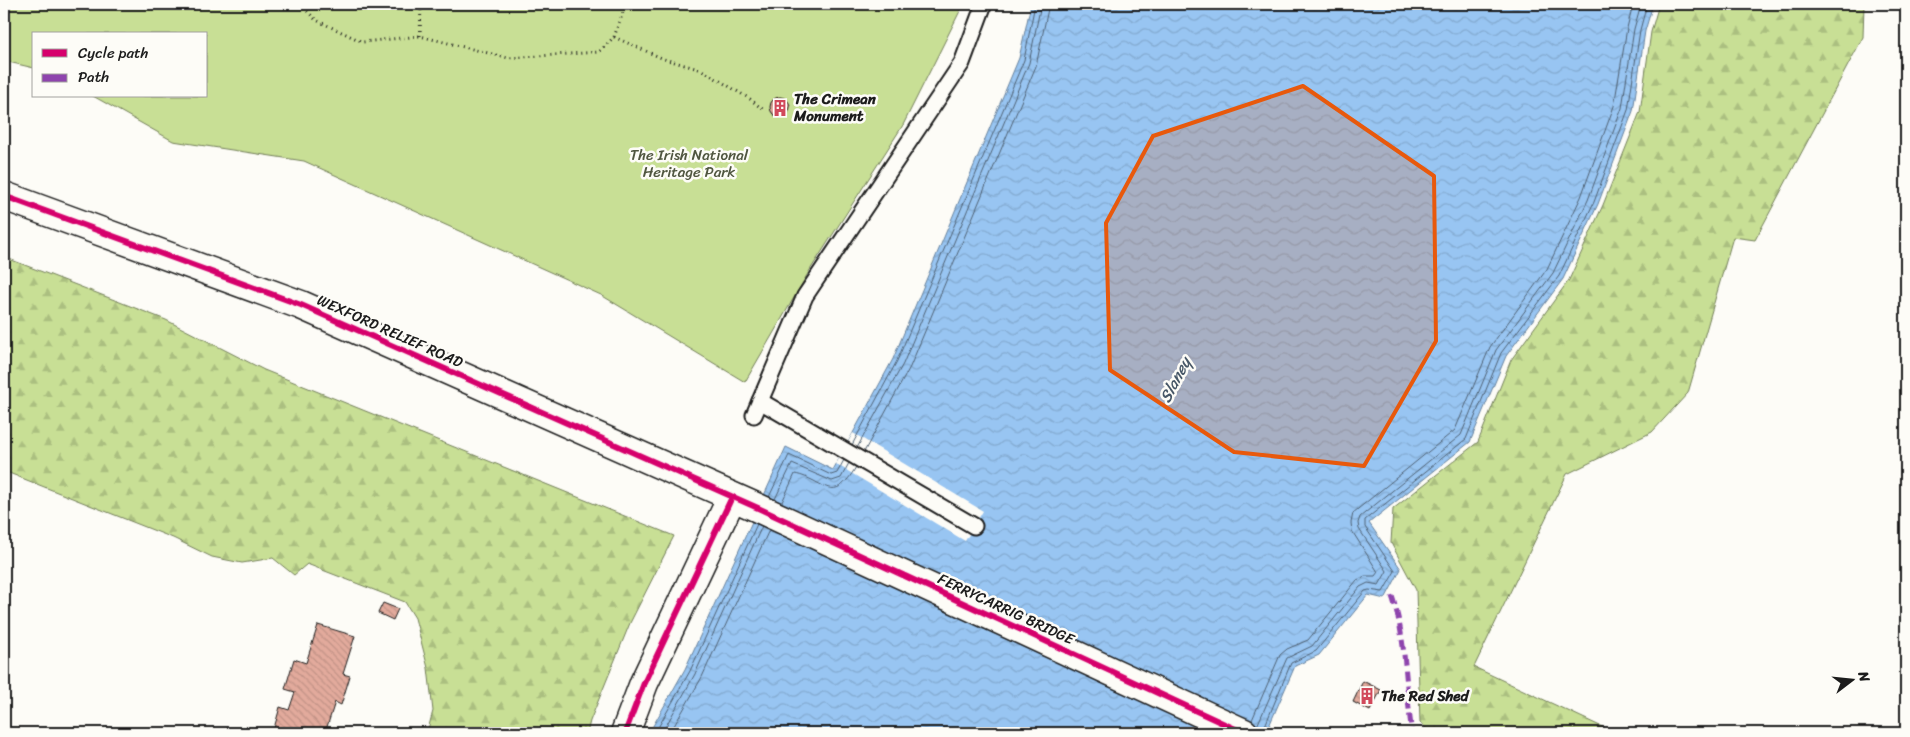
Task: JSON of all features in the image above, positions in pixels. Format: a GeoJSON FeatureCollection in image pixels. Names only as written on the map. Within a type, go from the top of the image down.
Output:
{"type":"FeatureCollection","features":[{"type":"Feature","properties":{"kind":"main road","name":"WEXFORD RELIEF ROAD"},"geometry":{"type":"LineString","coordinates":[[4,196],[301,305],[758,508]]}},
{"type":"Feature","properties":{"kind":"main road"},"geometry":{"type":"LineString","coordinates":[[625,733],[644,683],[732,497]]}},
{"type":"Feature","properties":{"kind":"main road","name":"FERRYCARRIG BRIDGE"},"geometry":{"type":"LineString","coordinates":[[758,508],[1244,733]]}},
{"type":"Feature","properties":{"kind":"lane"},"geometry":{"type":"LineString","coordinates":[[974,526],[757,408],[805,296],[962,63],[984,4]]}},
{"type":"Feature","properties":{"kind":"path"},"geometry":{"type":"LineString","coordinates":[[300,4],[316,20],[363,42],[420,36],[508,58],[599,52],[614,37],[626,4]]}},
{"type":"Feature","properties":{"kind":"path"},"geometry":{"type":"LineString","coordinates":[[420,36],[421,4]]}},
{"type":"Feature","properties":{"kind":"path"},"geometry":{"type":"LineString","coordinates":[[614,37],[664,59],[702,70],[743,94],[765,111]]}},
{"type":"Feature","properties":{"kind":"highlighted area"},"geometry":{"type":"Polygon","coordinates":[[[1303,86],[1434,176],[1436,341],[1364,466],[1234,452],[1110,370],[1106,223],[1153,136],[1303,86]]]}},
{"type":"Feature","properties":{"kind":"green space","name":"The Irish National Heritage Park"},"geometry":{"type":"Polygon","coordinates":[[[4,4],[961,4],[961,9],[903,125],[810,270],[745,382],[601,295],[304,161],[173,141],[97,98],[208,98],[208,32],[32,32],[32,68],[4,61],[4,4]]]}},
{"type":"Feature","properties":{"kind":"green space"},"geometry":{"type":"Polygon","coordinates":[[[1659,4],[1864,4],[1863,37],[1755,240],[1733,237],[1688,393],[1652,432],[1567,474],[1474,667],[1615,733],[1432,733],[1420,723],[1416,590],[1391,543],[1393,509],[1478,442],[1511,360],[1569,280],[1603,205],[1640,112],[1651,32],[1659,4]]]}},
{"type":"Feature","properties":{"kind":"green space"},"geometry":{"type":"Polygon","coordinates":[[[4,257],[166,320],[264,370],[674,536],[630,623],[590,721],[587,733],[427,733],[433,711],[428,668],[415,618],[405,602],[307,564],[294,575],[273,558],[242,563],[212,557],[173,538],[4,471],[4,257]]]}},
{"type":"Feature","properties":{"kind":"water","name":"Slaney"},"geometry":{"type":"Polygon","coordinates":[[[1031,4],[1653,4],[1645,31],[1633,111],[1598,204],[1563,279],[1506,356],[1470,442],[1369,523],[1401,569],[1385,599],[1368,595],[1319,655],[1295,666],[1266,733],[649,733],[685,669],[786,447],[833,470],[893,359],[1019,58],[1031,4]]]}},
{"type":"Feature","properties":{"kind":"pier"},"geometry":{"type":"Polygon","coordinates":[[[853,433],[983,511],[965,541],[836,464],[853,433]]]}},
{"type":"Feature","properties":{"kind":"building","name":"The Crimean Monument"},"geometry":{"type":"Polygon","coordinates":[[[780,97],[787,100],[790,107],[787,114],[780,117],[773,114],[770,107],[773,100],[780,97]]]}},
{"type":"Feature","properties":{"kind":"building"},"geometry":{"type":"Polygon","coordinates":[[[383,603],[398,609],[393,620],[378,613],[383,603]]]}},
{"type":"Feature","properties":{"kind":"building"},"geometry":{"type":"Polygon","coordinates":[[[318,625],[355,636],[343,674],[350,676],[341,705],[335,702],[325,733],[273,732],[280,707],[289,710],[295,692],[285,689],[294,659],[306,663],[318,625]]]}},
{"type":"Feature","properties":{"kind":"building","name":"The Red Shed"},"geometry":{"type":"Polygon","coordinates":[[[1363,681],[1381,690],[1370,711],[1353,702],[1363,681]]]}},
{"type":"Feature","properties":{"kind":"marked path"},"geometry":{"type":"LineString","coordinates":[[1392,596],[1403,647],[1412,733]]}},
{"type":"Feature","properties":{"kind":"cycle path"},"geometry":{"type":"LineString","coordinates":[[4,196],[301,305],[758,508],[1244,733]]}},
{"type":"Feature","properties":{"kind":"cycle path"},"geometry":{"type":"LineString","coordinates":[[625,733],[644,683],[732,497]]}},
{"type":"Feature","properties":{"kind":"place","name":"The Crimean Monument"},"geometry":{"type":"Point","coordinates":[780,108]}},
{"type":"Feature","properties":{"kind":"place","name":"The Red Shed"},"geometry":{"type":"Point","coordinates":[1367,696]}}]}
